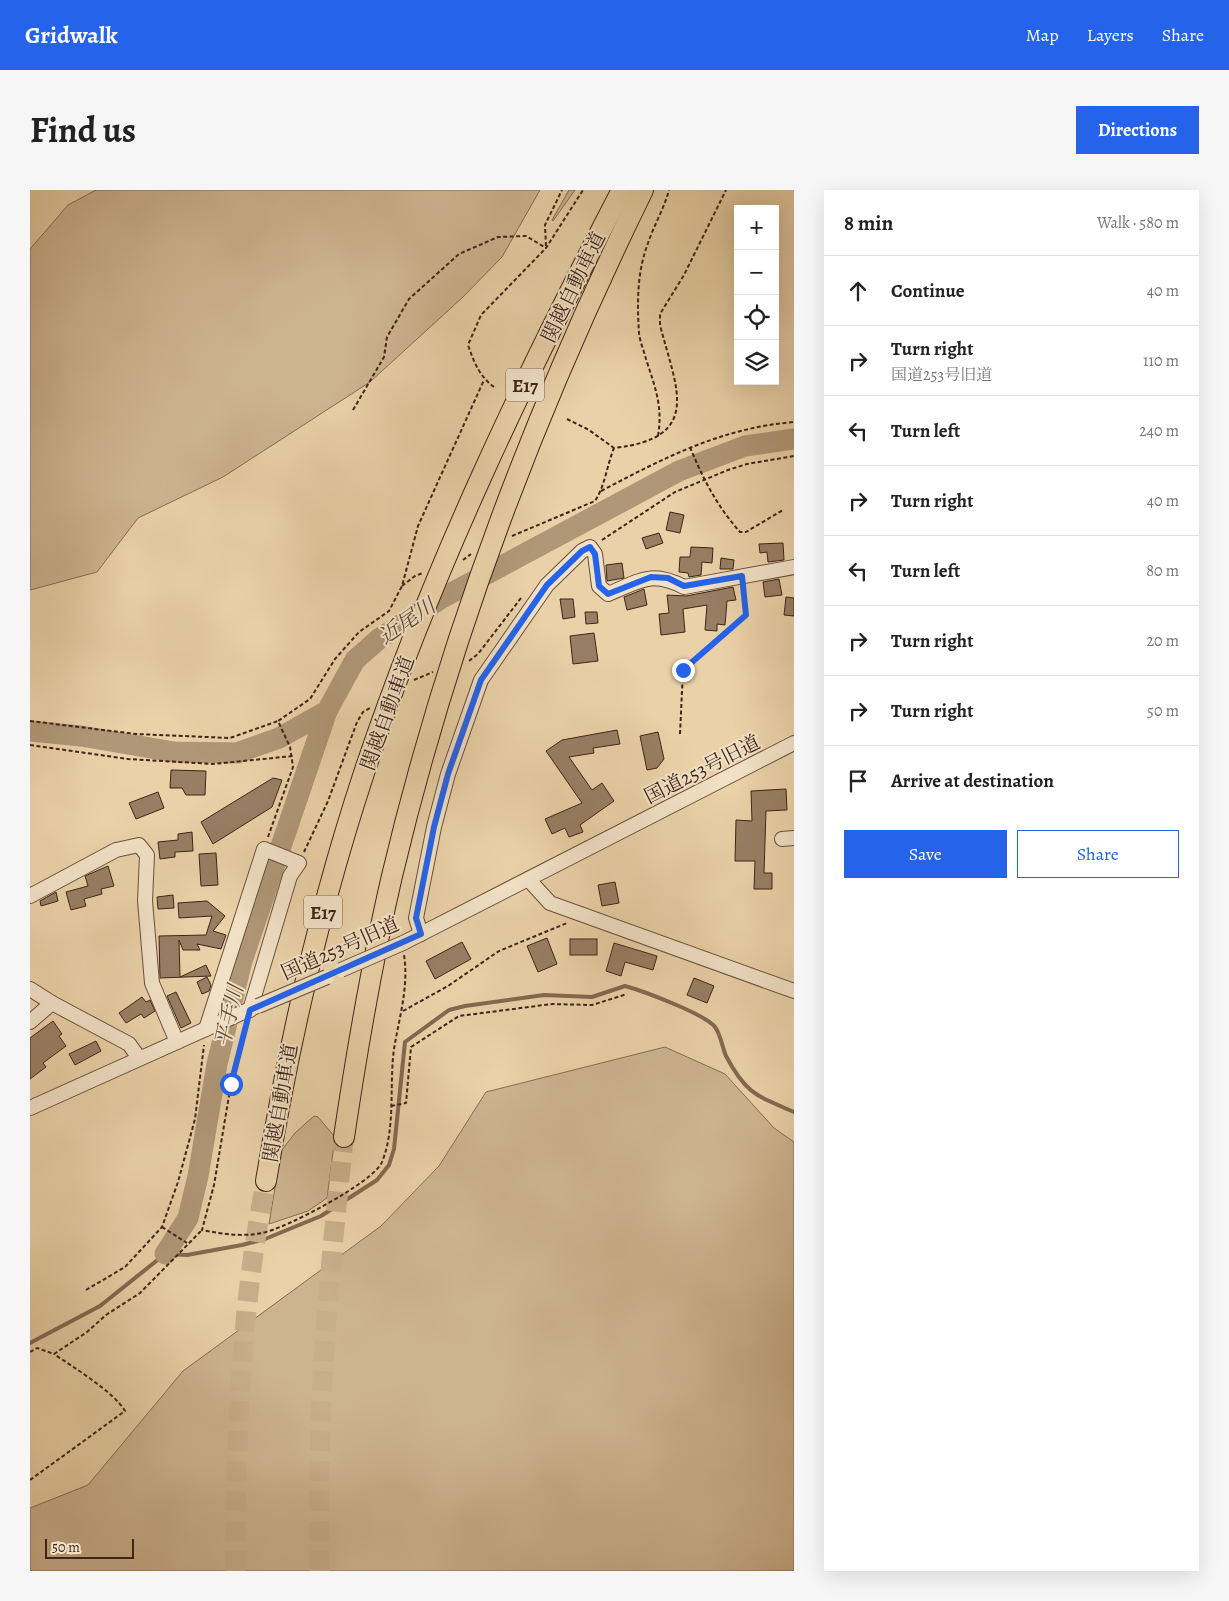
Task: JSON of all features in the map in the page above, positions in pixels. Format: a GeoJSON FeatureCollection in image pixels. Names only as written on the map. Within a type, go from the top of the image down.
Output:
{"type":"FeatureCollection","features":[{"type":"Feature","properties":{"kind":"highway","name":"関越自動車道"},"geometry":{"type":"LineString","coordinates":[[266,1181],[289,1052],[327,896],[367,766],[409,651],[430,578],[622,190]]}},
{"type":"Feature","properties":{"kind":"highway","name":"関越自動車道"},"geometry":{"type":"LineString","coordinates":[[344,1137],[366,1003],[392,877],[433,722],[466,617],[481,553],[584,312],[643,190]]}},
{"type":"Feature","properties":{"kind":"street"},"geometry":{"type":"LineString","coordinates":[[421,934],[416,918],[434,827],[465,723],[481,680],[547,585],[582,551],[590,547],[595,554],[599,586],[608,594],[651,577],[668,578],[684,586],[794,567]]}},
{"type":"Feature","properties":{"kind":"street","name":"国道253号旧道"},"geometry":{"type":"LineString","coordinates":[[30,1108],[403,943],[794,743]]}},
{"type":"Feature","properties":{"kind":"street"},"geometry":{"type":"LineString","coordinates":[[30,896],[116,850],[139,845],[147,855],[145,901],[152,983],[176,1042]]}},
{"type":"Feature","properties":{"kind":"street"},"geometry":{"type":"LineString","coordinates":[[209,1028],[266,850],[295,862],[250,1010]]}},
{"type":"Feature","properties":{"kind":"street"},"geometry":{"type":"LineString","coordinates":[[529,880],[550,903],[794,991]]}},
{"type":"Feature","properties":{"kind":"street"},"geometry":{"type":"LineString","coordinates":[[30,989],[52,1003],[129,1044],[140,1058]]}},
{"type":"Feature","properties":{"kind":"street"},"geometry":{"type":"LineString","coordinates":[[30,1022],[52,1003]]}},
{"type":"Feature","properties":{"kind":"path"},"geometry":{"type":"LineString","coordinates":[[546,248],[545,225],[562,190]]}},
{"type":"Feature","properties":{"kind":"path"},"geometry":{"type":"LineString","coordinates":[[494,387],[484,380],[474,362],[468,345],[481,315],[546,248],[583,190]]}},
{"type":"Feature","properties":{"kind":"path"},"geometry":{"type":"LineString","coordinates":[[658,437],[661,417],[659,398],[639,336],[638,299],[640,272],[648,243],[665,205],[669,190]]}},
{"type":"Feature","properties":{"kind":"path"},"geometry":{"type":"LineString","coordinates":[[567,419],[589,430],[614,448],[640,445],[658,437],[671,426],[676,414],[677,392],[660,325],[660,314],[684,275],[726,190]]}},
{"type":"Feature","properties":{"kind":"path"},"geometry":{"type":"LineString","coordinates":[[353,410],[384,357],[387,337],[409,299],[459,254],[498,236],[526,236],[546,248]]}},
{"type":"Feature","properties":{"kind":"path"},"geometry":{"type":"LineString","coordinates":[[30,721],[136,734],[230,738],[278,722],[310,699],[335,659],[359,632],[389,611],[402,586],[418,526],[484,380]]}},
{"type":"Feature","properties":{"kind":"path"},"geometry":{"type":"LineString","coordinates":[[508,538],[595,501],[602,492],[670,455],[746,429],[794,422]]}},
{"type":"Feature","properties":{"kind":"path"},"geometry":{"type":"LineString","coordinates":[[602,492],[606,467],[614,448]]}},
{"type":"Feature","properties":{"kind":"path"},"geometry":{"type":"LineString","coordinates":[[691,448],[703,480],[722,511],[740,532],[746,532],[783,510]]}},
{"type":"Feature","properties":{"kind":"path"},"geometry":{"type":"LineString","coordinates":[[590,547],[675,492],[728,470],[748,464],[794,456]]}},
{"type":"Feature","properties":{"kind":"path"},"geometry":{"type":"LineString","coordinates":[[460,562],[481,553]]}},
{"type":"Feature","properties":{"kind":"path"},"geometry":{"type":"LineString","coordinates":[[402,586],[415,576],[430,578]]}},
{"type":"Feature","properties":{"kind":"path"},"geometry":{"type":"LineString","coordinates":[[680,734],[683,670],[746,615],[742,576]]}},
{"type":"Feature","properties":{"kind":"path"},"geometry":{"type":"LineString","coordinates":[[467,662],[478,654],[526,592],[547,585]]}},
{"type":"Feature","properties":{"kind":"path"},"geometry":{"type":"LineString","coordinates":[[412,681],[432,672]]}},
{"type":"Feature","properties":{"kind":"path"},"geometry":{"type":"LineString","coordinates":[[295,862],[328,801],[357,722],[363,712],[370,708]]}},
{"type":"Feature","properties":{"kind":"path"},"geometry":{"type":"LineString","coordinates":[[266,850],[293,767],[293,756],[290,747],[278,722]]}},
{"type":"Feature","properties":{"kind":"path"},"geometry":{"type":"LineString","coordinates":[[30,745],[128,759],[213,764],[293,756]]}},
{"type":"Feature","properties":{"kind":"path"},"geometry":{"type":"LineString","coordinates":[[403,1011],[448,986],[499,951],[584,916]]}},
{"type":"Feature","properties":{"kind":"path"},"geometry":{"type":"LineString","coordinates":[[202,1230],[235,1236],[264,1233],[299,1220],[366,1179],[381,1165],[388,1144],[394,1050],[403,1011],[406,968],[403,943]]}},
{"type":"Feature","properties":{"kind":"path"},"geometry":{"type":"LineString","coordinates":[[391,1106],[406,1103],[411,1047],[459,1016],[552,1004],[592,1004],[627,994]]}},
{"type":"Feature","properties":{"kind":"path"},"geometry":{"type":"LineString","coordinates":[[54,1354],[87,1332],[106,1315],[140,1293],[202,1230],[214,1185],[231,1084],[250,1010]]}},
{"type":"Feature","properties":{"kind":"path"},"geometry":{"type":"LineString","coordinates":[[86,1290],[125,1267],[162,1227],[178,1182],[195,1119],[209,1028]]}},
{"type":"Feature","properties":{"kind":"path"},"geometry":{"type":"LineString","coordinates":[[162,1227],[188,1243]]}},
{"type":"Feature","properties":{"kind":"path"},"geometry":{"type":"LineString","coordinates":[[30,1352],[36,1348],[54,1354],[103,1389],[125,1410],[30,1480]]}},
{"type":"Feature","properties":{"kind":"shaded area"},"geometry":{"type":"Polygon","coordinates":[[[96,190],[540,190],[502,257],[463,297],[370,382],[223,477],[138,518],[97,572],[30,590],[30,249],[68,205],[96,190]]]}},
{"type":"Feature","properties":{"kind":"shaded area"},"geometry":{"type":"Polygon","coordinates":[[[569,190],[575,190],[553,221],[552,220],[569,190]]]}},
{"type":"Feature","properties":{"kind":"shaded area"},"geometry":{"type":"Polygon","coordinates":[[[665,1047],[725,1074],[774,1128],[794,1142],[794,1571],[30,1571],[30,1508],[88,1485],[183,1371],[381,1226],[439,1166],[486,1092],[665,1047]]]}},
{"type":"Feature","properties":{"kind":"shaded area"},"geometry":{"type":"Polygon","coordinates":[[[314,1116],[318,1117],[335,1137],[327,1198],[308,1211],[269,1224],[281,1151],[295,1133],[314,1116]]]}},
{"type":"Feature","properties":{"kind":"building"},"geometry":{"type":"Polygon","coordinates":[[[670,512],[684,515],[680,533],[666,530],[670,512]]]}},
{"type":"Feature","properties":{"kind":"building"},"geometry":{"type":"Polygon","coordinates":[[[659,533],[663,543],[646,549],[642,538],[659,533]]]}},
{"type":"Feature","properties":{"kind":"building"},"geometry":{"type":"Polygon","coordinates":[[[783,543],[784,560],[768,562],[767,552],[760,553],[759,544],[783,543]]]}},
{"type":"Feature","properties":{"kind":"building"},"geometry":{"type":"Polygon","coordinates":[[[691,547],[713,548],[712,563],[702,562],[701,575],[689,577],[688,573],[679,572],[680,557],[690,557],[691,547]]]}},
{"type":"Feature","properties":{"kind":"building"},"geometry":{"type":"Polygon","coordinates":[[[721,558],[734,560],[733,569],[720,569],[721,558]]]}},
{"type":"Feature","properties":{"kind":"building"},"geometry":{"type":"Polygon","coordinates":[[[622,563],[624,578],[607,581],[606,565],[622,563]]]}},
{"type":"Feature","properties":{"kind":"building"},"geometry":{"type":"Polygon","coordinates":[[[779,579],[782,595],[765,597],[763,582],[779,579]]]}},
{"type":"Feature","properties":{"kind":"building"},"geometry":{"type":"Polygon","coordinates":[[[733,587],[736,600],[727,601],[725,625],[717,624],[717,631],[705,630],[707,605],[683,609],[685,632],[661,635],[659,614],[669,613],[667,595],[686,596],[733,587]]]}},
{"type":"Feature","properties":{"kind":"building"},"geometry":{"type":"Polygon","coordinates":[[[644,589],[647,605],[627,610],[624,597],[644,589]]]}},
{"type":"Feature","properties":{"kind":"building"},"geometry":{"type":"Polygon","coordinates":[[[786,597],[794,598],[794,616],[784,615],[786,597]]]}},
{"type":"Feature","properties":{"kind":"building"},"geometry":{"type":"Polygon","coordinates":[[[560,599],[573,599],[575,617],[563,619],[560,599]]]}},
{"type":"Feature","properties":{"kind":"building"},"geometry":{"type":"Polygon","coordinates":[[[585,612],[597,612],[598,623],[586,624],[585,612]]]}},
{"type":"Feature","properties":{"kind":"building"},"geometry":{"type":"Polygon","coordinates":[[[594,633],[598,661],[573,664],[570,636],[594,633]]]}},
{"type":"Feature","properties":{"kind":"building"},"geometry":{"type":"Polygon","coordinates":[[[617,730],[620,744],[593,748],[594,753],[569,757],[592,790],[602,783],[614,801],[580,825],[583,832],[569,837],[565,828],[552,834],[545,819],[582,803],[546,751],[562,740],[617,730]]]}},
{"type":"Feature","properties":{"kind":"building"},"geometry":{"type":"Polygon","coordinates":[[[658,732],[664,759],[657,768],[647,770],[640,736],[658,732]]]}},
{"type":"Feature","properties":{"kind":"building"},"geometry":{"type":"Polygon","coordinates":[[[171,770],[206,771],[205,795],[186,795],[182,788],[170,788],[171,770]]]}},
{"type":"Feature","properties":{"kind":"building"},"geometry":{"type":"Polygon","coordinates":[[[273,778],[282,780],[272,807],[213,844],[201,822],[273,778]]]}},
{"type":"Feature","properties":{"kind":"building"},"geometry":{"type":"Polygon","coordinates":[[[786,789],[787,810],[766,811],[764,873],[772,873],[772,889],[754,889],[755,861],[735,861],[736,820],[752,821],[751,791],[786,789]]]}},
{"type":"Feature","properties":{"kind":"building"},"geometry":{"type":"Polygon","coordinates":[[[158,792],[164,808],[136,819],[129,803],[158,792]]]}},
{"type":"Feature","properties":{"kind":"building"},"geometry":{"type":"Polygon","coordinates":[[[192,832],[193,851],[175,852],[175,857],[160,859],[158,842],[178,840],[178,834],[192,832]]]}},
{"type":"Feature","properties":{"kind":"building"},"geometry":{"type":"Polygon","coordinates":[[[216,853],[218,885],[201,886],[199,854],[216,853]]]}},
{"type":"Feature","properties":{"kind":"building"},"geometry":{"type":"Polygon","coordinates":[[[108,866],[114,886],[101,889],[102,894],[84,899],[86,906],[71,910],[66,892],[88,886],[85,876],[108,866]]]}},
{"type":"Feature","properties":{"kind":"building"},"geometry":{"type":"Polygon","coordinates":[[[615,882],[619,903],[602,906],[598,885],[615,882]]]}},
{"type":"Feature","properties":{"kind":"building"},"geometry":{"type":"Polygon","coordinates":[[[56,892],[58,901],[41,906],[40,901],[56,892]]]}},
{"type":"Feature","properties":{"kind":"building"},"geometry":{"type":"Polygon","coordinates":[[[173,895],[174,908],[158,909],[157,897],[173,895]]]}},
{"type":"Feature","properties":{"kind":"building"},"geometry":{"type":"Polygon","coordinates":[[[207,901],[225,916],[213,931],[226,935],[221,949],[197,944],[200,950],[183,950],[179,940],[180,977],[206,965],[211,976],[160,978],[159,936],[206,935],[212,916],[179,918],[178,903],[207,901]]]}},
{"type":"Feature","properties":{"kind":"building"},"geometry":{"type":"Polygon","coordinates":[[[547,938],[557,964],[538,972],[527,946],[547,938]]]}},
{"type":"Feature","properties":{"kind":"building"},"geometry":{"type":"Polygon","coordinates":[[[570,939],[597,939],[597,955],[570,955],[570,939]]]}},
{"type":"Feature","properties":{"kind":"building"},"geometry":{"type":"Polygon","coordinates":[[[462,942],[471,959],[435,979],[426,961],[462,942]]]}},
{"type":"Feature","properties":{"kind":"building"},"geometry":{"type":"Polygon","coordinates":[[[614,943],[657,956],[653,970],[625,962],[621,976],[606,971],[614,943]]]}},
{"type":"Feature","properties":{"kind":"building"},"geometry":{"type":"Polygon","coordinates":[[[207,977],[211,985],[209,991],[202,994],[197,982],[207,977]]]}},
{"type":"Feature","properties":{"kind":"building"},"geometry":{"type":"Polygon","coordinates":[[[694,978],[714,986],[707,1003],[687,995],[694,978]]]}},
{"type":"Feature","properties":{"kind":"building"},"geometry":{"type":"Polygon","coordinates":[[[176,992],[191,1023],[181,1028],[167,996],[176,992]]]}},
{"type":"Feature","properties":{"kind":"building"},"geometry":{"type":"Polygon","coordinates":[[[142,997],[146,1002],[150,1000],[155,1011],[144,1018],[141,1014],[126,1023],[119,1013],[142,997]]]}},
{"type":"Feature","properties":{"kind":"building"},"geometry":{"type":"Polygon","coordinates":[[[53,1021],[62,1034],[59,1036],[66,1046],[43,1063],[46,1067],[30,1079],[30,1038],[53,1021]]]}},
{"type":"Feature","properties":{"kind":"building"},"geometry":{"type":"Polygon","coordinates":[[[96,1041],[101,1051],[75,1065],[69,1054],[96,1041]]]}},
{"type":"Feature","properties":{"kind":"waterway","name":"近尾川"},"geometry":{"type":"LineString","coordinates":[[30,731],[81,736],[174,752],[237,753],[279,738],[327,711],[355,660],[380,638],[442,598],[679,471],[745,446],[794,439]]}},
{"type":"Feature","properties":{"kind":"waterway","name":"平手川"},"geometry":{"type":"LineString","coordinates":[[165,1254],[188,1218],[198,1176],[217,1064],[242,961],[327,711]]}},
{"type":"Feature","properties":{"kind":"waterway"},"geometry":{"type":"LineString","coordinates":[[30,1343],[100,1306],[165,1254],[187,1255],[265,1239],[321,1216],[377,1180],[389,1165],[394,1149],[405,1042],[449,1010],[544,995],[592,997],[625,986],[673,1004],[709,1022],[717,1030],[726,1056],[740,1079],[761,1097],[794,1112]]}},
{"type":"Feature","properties":{"kind":"tunnel"},"geometry":{"type":"LineString","coordinates":[[320,1571],[319,1462],[321,1408],[328,1299],[344,1137]]}},
{"type":"Feature","properties":{"kind":"tunnel"},"geometry":{"type":"LineString","coordinates":[[235,1571],[241,1375],[250,1278],[266,1181]]}},
{"type":"Feature","properties":{"kind":"route"},"geometry":{"type":"LineString","coordinates":[[231,1084],[250,1010],[421,934],[416,918],[434,827],[448,774],[481,680],[547,585],[582,551],[590,547],[595,554],[599,586],[608,594],[651,577],[668,578],[684,586],[742,576],[746,615],[683,670]]}}]}
